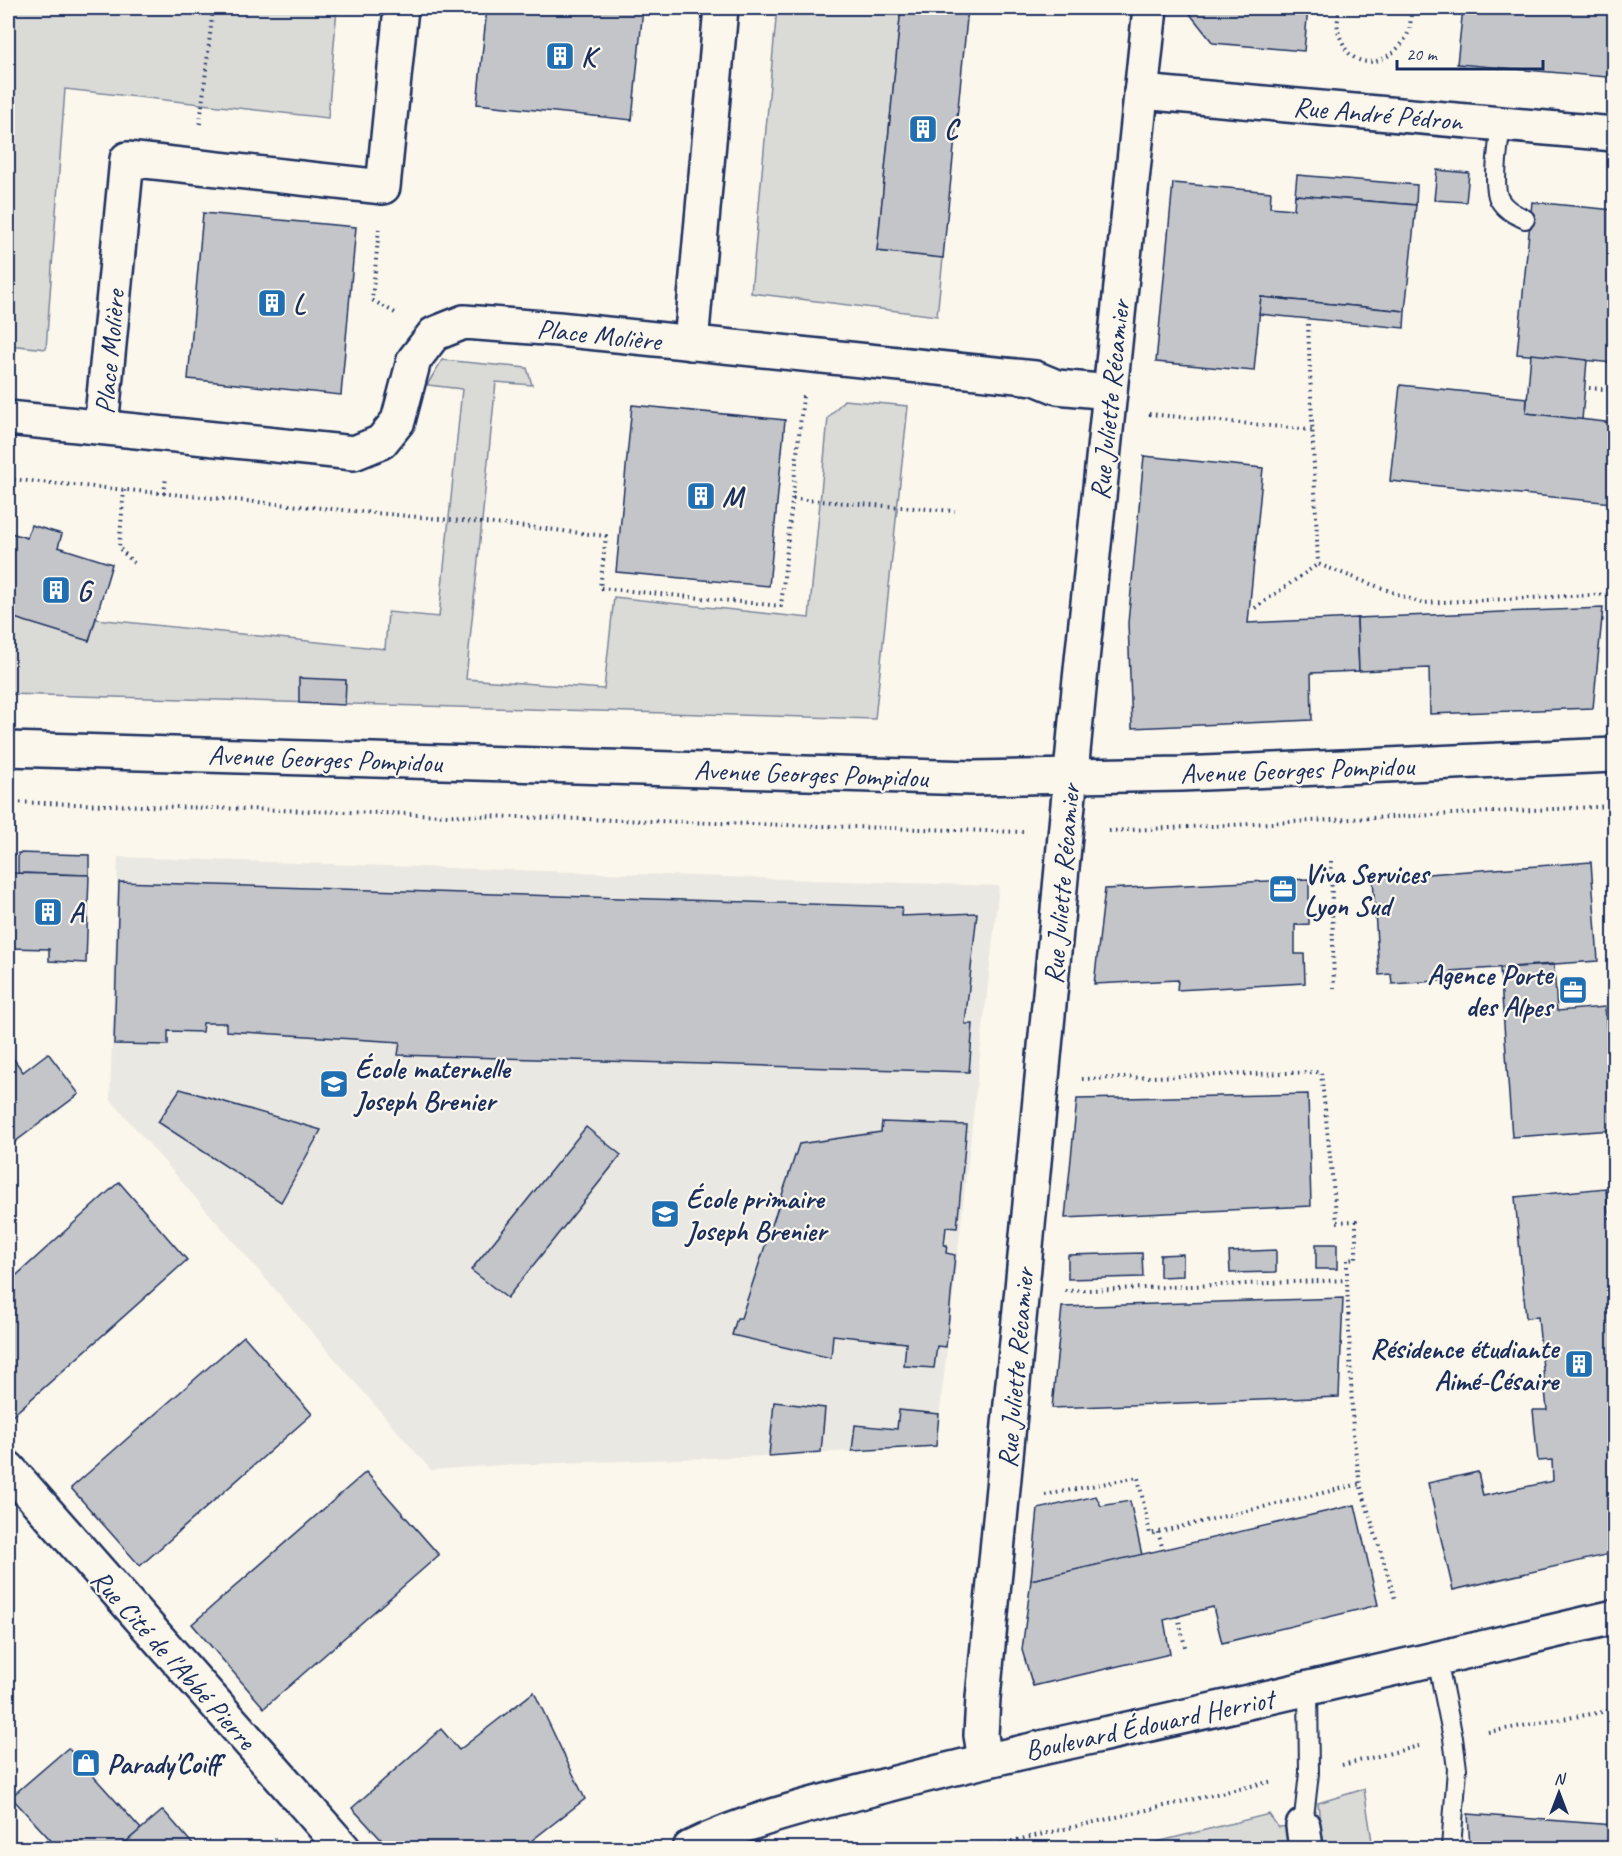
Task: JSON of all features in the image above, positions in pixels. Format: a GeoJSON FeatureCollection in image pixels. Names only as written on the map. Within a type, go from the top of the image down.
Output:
{"type":"FeatureCollection","features":[{"type":"Feature","properties":{"kind":"street"},"geometry":{"type":"LineString","coordinates":[[383,187],[401,8]]}},
{"type":"Feature","properties":{"kind":"street","name":"Place Molière"},"geometry":{"type":"LineString","coordinates":[[692,343],[721,8]]}},
{"type":"Feature","properties":{"kind":"street","name":"Rue Juliette Récamier"},"geometry":{"type":"LineString","coordinates":[[985,1760],[981,1735],[983,1698],[1071,776],[1150,8]]}},
{"type":"Feature","properties":{"kind":"street","name":"Rue André Pédron"},"geometry":{"type":"LineString","coordinates":[[1141,92],[1614,134]]}},
{"type":"Feature","properties":{"kind":"street","name":"Place Molière"},"geometry":{"type":"LineString","coordinates":[[383,187],[127,159],[101,427],[354,453],[381,441],[398,421],[414,360],[434,334],[464,322],[558,329],[1035,378],[1109,401]]}},
{"type":"Feature","properties":{"kind":"street"},"geometry":{"type":"LineString","coordinates":[[8,418],[101,427]]}},
{"type":"Feature","properties":{"kind":"street","name":"Avenue Georges Pompidou"},"geometry":{"type":"LineString","coordinates":[[8,749],[973,778],[1246,772],[1614,755]]}},
{"type":"Feature","properties":{"kind":"street","name":"Rue Cité de l'Abbé Pierre"},"geometry":{"type":"LineString","coordinates":[[8,1468],[343,1848]]}},
{"type":"Feature","properties":{"kind":"street","name":"Boulevard Édouard Herriot"},"geometry":{"type":"LineString","coordinates":[[690,1848],[785,1811],[985,1760],[1308,1689],[1614,1617]]}},
{"type":"Feature","properties":{"kind":"lane"},"geometry":{"type":"LineString","coordinates":[[1501,124],[1496,176],[1499,198],[1507,209],[1525,219]]}},
{"type":"Feature","properties":{"kind":"lane"},"geometry":{"type":"LineString","coordinates":[[1437,1659],[1454,1738],[1457,1769],[1451,1848]]}},
{"type":"Feature","properties":{"kind":"lane"},"geometry":{"type":"LineString","coordinates":[[1304,1837],[1309,1773],[1308,1689]]}},
{"type":"Feature","properties":{"kind":"path"},"geometry":{"type":"LineString","coordinates":[[195,167],[213,8]]}},
{"type":"Feature","properties":{"kind":"path"},"geometry":{"type":"LineString","coordinates":[[1341,8],[1337,17],[1339,35],[1347,51],[1359,60],[1378,62],[1391,55],[1407,38],[1411,8]]}},
{"type":"Feature","properties":{"kind":"path"},"geometry":{"type":"LineString","coordinates":[[383,187],[372,300],[434,334]]}},
{"type":"Feature","properties":{"kind":"path"},"geometry":{"type":"LineString","coordinates":[[1308,324],[1318,564]]}},
{"type":"Feature","properties":{"kind":"path"},"geometry":{"type":"LineString","coordinates":[[1589,387],[1614,390]]}},
{"type":"Feature","properties":{"kind":"path"},"geometry":{"type":"LineString","coordinates":[[8,479],[606,536],[600,588],[781,606],[803,397],[815,398]]}},
{"type":"Feature","properties":{"kind":"path"},"geometry":{"type":"LineString","coordinates":[[1109,401],[1312,430]]}},
{"type":"Feature","properties":{"kind":"path"},"geometry":{"type":"LineString","coordinates":[[124,490],[119,548],[137,566]]}},
{"type":"Feature","properties":{"kind":"path"},"geometry":{"type":"LineString","coordinates":[[793,499],[955,511]]}},
{"type":"Feature","properties":{"kind":"path"},"geometry":{"type":"LineString","coordinates":[[1318,564],[1421,603],[1614,594]]}},
{"type":"Feature","properties":{"kind":"path"},"geometry":{"type":"LineString","coordinates":[[1255,608],[1318,564]]}},
{"type":"Feature","properties":{"kind":"path"},"geometry":{"type":"LineString","coordinates":[[1602,620],[1614,621]]}},
{"type":"Feature","properties":{"kind":"path"},"geometry":{"type":"LineString","coordinates":[[1331,861],[1334,988]]}},
{"type":"Feature","properties":{"kind":"path"},"geometry":{"type":"LineString","coordinates":[[1081,1079],[1321,1072],[1337,1222],[1356,1221],[1356,1258],[1347,1259],[1347,1280],[1353,1434],[1360,1484],[1396,1602]]}},
{"type":"Feature","properties":{"kind":"path"},"geometry":{"type":"LineString","coordinates":[[1058,1291],[1347,1280]]}},
{"type":"Feature","properties":{"kind":"path"},"geometry":{"type":"LineString","coordinates":[[1039,1497],[1138,1477],[1150,1534],[1360,1484]]}},
{"type":"Feature","properties":{"kind":"path"},"geometry":{"type":"LineString","coordinates":[[1158,1532],[1162,1550]]}},
{"type":"Feature","properties":{"kind":"path"},"geometry":{"type":"LineString","coordinates":[[1178,1616],[1186,1651]]}},
{"type":"Feature","properties":{"kind":"shaded area"},"geometry":{"type":"Polygon","coordinates":[[[8,8],[337,8],[328,118],[65,89],[46,349],[8,345],[8,8]]]}},
{"type":"Feature","properties":{"kind":"shaded area"},"geometry":{"type":"Polygon","coordinates":[[[777,8],[901,8],[877,251],[943,258],[937,316],[751,293],[777,8]]]}},
{"type":"Feature","properties":{"kind":"shaded area"},"geometry":{"type":"Polygon","coordinates":[[[442,360],[527,368],[532,385],[496,382],[466,679],[604,689],[614,597],[809,618],[828,418],[844,400],[908,406],[875,719],[8,694],[8,616],[89,640],[96,619],[385,649],[388,612],[439,617],[462,389],[427,385],[442,360]]]}},
{"type":"Feature","properties":{"kind":"shaded area"},"geometry":{"type":"Polygon","coordinates":[[[118,857],[999,886],[936,1446],[769,1456],[502,1465],[431,1470],[110,1099],[118,857]]]}},
{"type":"Feature","properties":{"kind":"shaded area"},"geometry":{"type":"Polygon","coordinates":[[[1364,1789],[1373,1848],[1133,1848],[1269,1814],[1278,1827],[1320,1825],[1318,1803],[1364,1789]]]}},
{"type":"Feature","properties":{"kind":"building","name":"K"},"geometry":{"type":"Polygon","coordinates":[[[487,8],[643,8],[632,120],[477,104],[487,8]]]}},
{"type":"Feature","properties":{"kind":"building","name":"C"},"geometry":{"type":"Polygon","coordinates":[[[901,8],[968,8],[943,258],[877,251],[901,8]]]}},
{"type":"Feature","properties":{"kind":"building"},"geometry":{"type":"Polygon","coordinates":[[[1191,8],[1308,8],[1304,51],[1213,43],[1190,14],[1191,8]]]}},
{"type":"Feature","properties":{"kind":"building"},"geometry":{"type":"Polygon","coordinates":[[[1463,8],[1614,8],[1614,67],[1608,67],[1607,77],[1457,64],[1463,8]]]}},
{"type":"Feature","properties":{"kind":"building"},"geometry":{"type":"Polygon","coordinates":[[[1437,170],[1469,173],[1466,202],[1434,200],[1437,170]]]}},
{"type":"Feature","properties":{"kind":"building"},"geometry":{"type":"Polygon","coordinates":[[[1297,175],[1417,185],[1416,205],[1295,195],[1297,175]]]}},
{"type":"Feature","properties":{"kind":"building"},"geometry":{"type":"Polygon","coordinates":[[[1173,183],[1271,192],[1270,207],[1294,209],[1295,195],[1416,205],[1405,311],[1261,297],[1254,371],[1156,362],[1173,183]]]}},
{"type":"Feature","properties":{"kind":"building"},"geometry":{"type":"Polygon","coordinates":[[[1532,202],[1614,210],[1614,363],[1517,354],[1532,202]]]}},
{"type":"Feature","properties":{"kind":"building","name":"L"},"geometry":{"type":"Polygon","coordinates":[[[203,213],[356,227],[341,395],[188,379],[203,213]]]}},
{"type":"Feature","properties":{"kind":"building"},"geometry":{"type":"Polygon","coordinates":[[[1261,297],[1405,311],[1404,328],[1259,314],[1261,297]]]}},
{"type":"Feature","properties":{"kind":"building"},"geometry":{"type":"Polygon","coordinates":[[[1531,354],[1587,360],[1582,420],[1526,413],[1531,354]]]}},
{"type":"Feature","properties":{"kind":"building"},"geometry":{"type":"Polygon","coordinates":[[[1400,385],[1527,398],[1526,413],[1614,423],[1612,503],[1390,481],[1400,385]]]}},
{"type":"Feature","properties":{"kind":"building","name":"M"},"geometry":{"type":"Polygon","coordinates":[[[632,405],[785,420],[769,586],[616,572],[632,405]]]}},
{"type":"Feature","properties":{"kind":"building"},"geometry":{"type":"Polygon","coordinates":[[[1144,456],[1263,468],[1248,623],[1357,618],[1359,671],[1311,673],[1312,720],[1132,728],[1128,623],[1144,456]]]}},
{"type":"Feature","properties":{"kind":"building","name":"G"},"geometry":{"type":"Polygon","coordinates":[[[31,525],[62,534],[58,547],[112,564],[89,641],[8,616],[8,532],[27,538],[31,525]]]}},
{"type":"Feature","properties":{"kind":"building"},"geometry":{"type":"Polygon","coordinates":[[[1603,608],[1593,708],[1430,714],[1429,668],[1359,671],[1357,618],[1603,608]]]}},
{"type":"Feature","properties":{"kind":"building"},"geometry":{"type":"Polygon","coordinates":[[[299,678],[346,680],[345,705],[299,703],[299,678]]]}},
{"type":"Feature","properties":{"kind":"building"},"geometry":{"type":"Polygon","coordinates":[[[18,853],[89,855],[89,875],[18,873],[18,853]]]}},
{"type":"Feature","properties":{"kind":"building"},"geometry":{"type":"Polygon","coordinates":[[[1591,862],[1598,961],[1451,971],[1452,980],[1392,984],[1391,974],[1379,975],[1373,878],[1591,862]]]}},
{"type":"Feature","properties":{"kind":"building","name":"A"},"geometry":{"type":"Polygon","coordinates":[[[8,873],[89,875],[86,963],[49,961],[49,949],[8,948],[8,873]]]}},
{"type":"Feature","properties":{"kind":"building"},"geometry":{"type":"Polygon","coordinates":[[[1309,879],[1309,924],[1295,925],[1295,954],[1304,954],[1305,983],[1177,990],[1178,980],[1094,984],[1105,889],[1309,879]]]}},
{"type":"Feature","properties":{"kind":"building"},"geometry":{"type":"Polygon","coordinates":[[[119,882],[902,907],[901,916],[977,913],[965,1024],[973,1024],[969,1072],[398,1055],[400,1042],[226,1031],[226,1023],[203,1023],[202,1032],[168,1031],[168,1045],[114,1044],[119,882]]]}},
{"type":"Feature","properties":{"kind":"building"},"geometry":{"type":"Polygon","coordinates":[[[1554,965],[1557,1011],[1605,1007],[1613,1130],[1512,1137],[1500,968],[1554,965]]]}},
{"type":"Feature","properties":{"kind":"building"},"geometry":{"type":"Polygon","coordinates":[[[8,1051],[23,1072],[48,1053],[79,1094],[8,1147],[8,1051]]]}},
{"type":"Feature","properties":{"kind":"building"},"geometry":{"type":"Polygon","coordinates":[[[180,1089],[321,1130],[281,1202],[158,1122],[180,1089]]]}},
{"type":"Feature","properties":{"kind":"building"},"geometry":{"type":"Polygon","coordinates":[[[1308,1094],[1311,1206],[1065,1218],[1077,1099],[1308,1094]]]}},
{"type":"Feature","properties":{"kind":"building"},"geometry":{"type":"Polygon","coordinates":[[[882,1122],[967,1125],[957,1228],[946,1227],[944,1245],[947,1245],[946,1253],[955,1255],[946,1347],[937,1346],[934,1368],[904,1366],[906,1343],[833,1335],[831,1358],[732,1335],[737,1318],[741,1318],[799,1144],[881,1132],[882,1122]]]}},
{"type":"Feature","properties":{"kind":"building"},"geometry":{"type":"Polygon","coordinates":[[[586,1127],[621,1155],[507,1298],[471,1270],[586,1127]]]}},
{"type":"Feature","properties":{"kind":"building"},"geometry":{"type":"Polygon","coordinates":[[[119,1182],[187,1260],[11,1417],[8,1412],[8,1283],[119,1182]]]}},
{"type":"Feature","properties":{"kind":"building","name":"Résidence étudiante Aimé-Césaire"},"geometry":{"type":"Polygon","coordinates":[[[1606,1188],[1608,1218],[1614,1217],[1614,1501],[1612,1501],[1614,1553],[1453,1590],[1428,1483],[1478,1472],[1483,1496],[1553,1481],[1552,1460],[1538,1461],[1533,1410],[1547,1410],[1538,1317],[1526,1318],[1515,1197],[1606,1188]]]}},
{"type":"Feature","properties":{"kind":"building"},"geometry":{"type":"Polygon","coordinates":[[[1316,1244],[1337,1244],[1337,1269],[1316,1269],[1316,1244]]]}},
{"type":"Feature","properties":{"kind":"building"},"geometry":{"type":"Polygon","coordinates":[[[1276,1250],[1276,1272],[1230,1273],[1229,1252],[1276,1250]]]}},
{"type":"Feature","properties":{"kind":"building"},"geometry":{"type":"Polygon","coordinates":[[[1142,1253],[1143,1277],[1068,1279],[1068,1255],[1142,1253]]]}},
{"type":"Feature","properties":{"kind":"building"},"geometry":{"type":"Polygon","coordinates":[[[1183,1254],[1183,1276],[1160,1277],[1160,1255],[1183,1254]]]}},
{"type":"Feature","properties":{"kind":"building"},"geometry":{"type":"Polygon","coordinates":[[[1343,1298],[1339,1397],[1052,1408],[1062,1307],[1343,1298]]]}},
{"type":"Feature","properties":{"kind":"building"},"geometry":{"type":"Polygon","coordinates":[[[244,1336],[312,1414],[140,1566],[71,1488],[244,1336]]]}},
{"type":"Feature","properties":{"kind":"building"},"geometry":{"type":"Polygon","coordinates":[[[774,1402],[825,1408],[821,1452],[769,1456],[774,1402]]]}},
{"type":"Feature","properties":{"kind":"building"},"geometry":{"type":"Polygon","coordinates":[[[899,1410],[939,1414],[936,1446],[852,1451],[855,1425],[897,1429],[899,1410]]]}},
{"type":"Feature","properties":{"kind":"building"},"geometry":{"type":"Polygon","coordinates":[[[366,1472],[439,1555],[264,1708],[192,1624],[366,1472]]]}},
{"type":"Feature","properties":{"kind":"building"},"geometry":{"type":"Polygon","coordinates":[[[1096,1496],[1101,1506],[1130,1501],[1142,1555],[1031,1580],[1038,1509],[1096,1496]]]}},
{"type":"Feature","properties":{"kind":"building"},"geometry":{"type":"Polygon","coordinates":[[[1355,1505],[1378,1605],[1222,1643],[1213,1607],[1164,1620],[1170,1654],[1033,1686],[1022,1650],[1031,1580],[1355,1505]]]}},
{"type":"Feature","properties":{"kind":"building"},"geometry":{"type":"Polygon","coordinates":[[[534,1692],[585,1799],[522,1848],[389,1848],[352,1808],[441,1729],[459,1750],[534,1692]]]}},
{"type":"Feature","properties":{"kind":"building"},"geometry":{"type":"Polygon","coordinates":[[[68,1748],[141,1829],[119,1848],[58,1848],[11,1797],[68,1748]]]}},
{"type":"Feature","properties":{"kind":"building"},"geometry":{"type":"Polygon","coordinates":[[[163,1810],[196,1848],[119,1848],[163,1810]]]}},
{"type":"Feature","properties":{"kind":"building"},"geometry":{"type":"Polygon","coordinates":[[[1468,1814],[1614,1825],[1614,1848],[1470,1848],[1468,1814]]]}},
{"type":"Feature","properties":{"kind":"place","name":"K"},"geometry":{"type":"Point","coordinates":[560,56]}},
{"type":"Feature","properties":{"kind":"place","name":"C"},"geometry":{"type":"Point","coordinates":[923,129]}},
{"type":"Feature","properties":{"kind":"place","name":"L"},"geometry":{"type":"Point","coordinates":[272,303]}},
{"type":"Feature","properties":{"kind":"place","name":"M"},"geometry":{"type":"Point","coordinates":[701,496]}},
{"type":"Feature","properties":{"kind":"place","name":"G"},"geometry":{"type":"Point","coordinates":[56,590]}},
{"type":"Feature","properties":{"kind":"place","name":"Viva Services Lyon Sud"},"geometry":{"type":"Point","coordinates":[1283,889]}},
{"type":"Feature","properties":{"kind":"place","name":"A"},"geometry":{"type":"Point","coordinates":[48,912]}},
{"type":"Feature","properties":{"kind":"place","name":"Agence Porte des Alpes"},"geometry":{"type":"Point","coordinates":[1573,990]}},
{"type":"Feature","properties":{"kind":"place","name":"École maternelle Joseph Brenier"},"geometry":{"type":"Point","coordinates":[334,1084]}},
{"type":"Feature","properties":{"kind":"place","name":"École primaire Joseph Brenier"},"geometry":{"type":"Point","coordinates":[665,1214]}},
{"type":"Feature","properties":{"kind":"place","name":"Résidence étudiante Aimé-Césaire"},"geometry":{"type":"Point","coordinates":[1579,1364]}},
{"type":"Feature","properties":{"kind":"place","name":"Parady'Coiff"},"geometry":{"type":"Point","coordinates":[86,1763]}}]}
